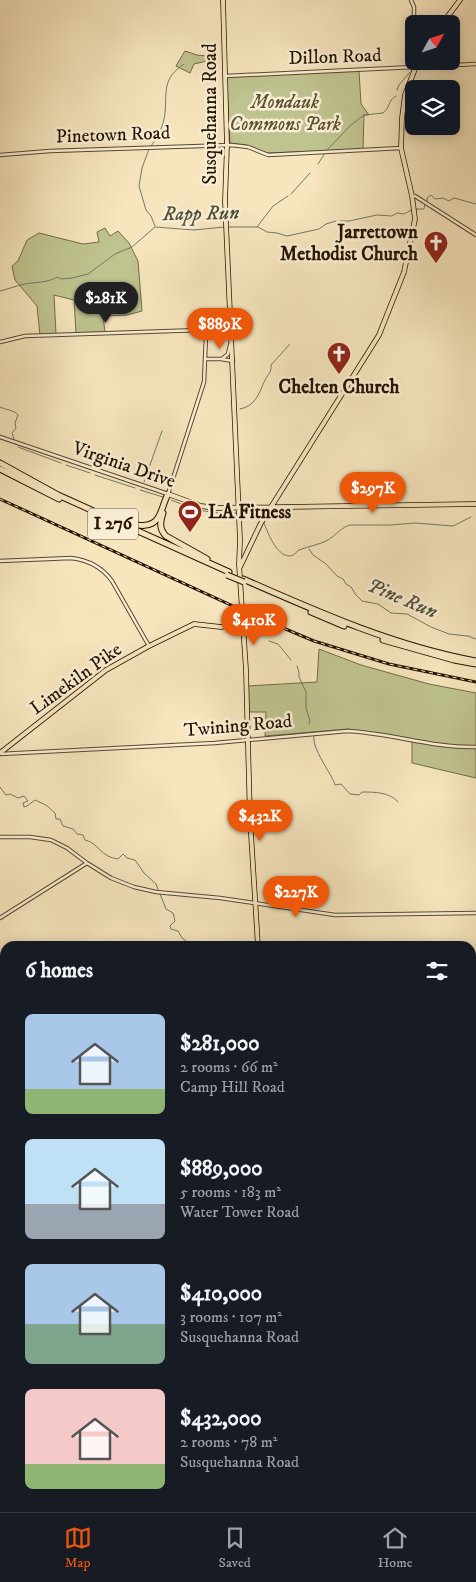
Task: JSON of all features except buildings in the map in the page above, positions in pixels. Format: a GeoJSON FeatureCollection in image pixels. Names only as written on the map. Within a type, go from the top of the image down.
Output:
{"type":"FeatureCollection","features":[{"type":"Feature","properties":{"kind":"highway","name":"I 276"},"geometry":{"type":"LineString","coordinates":[[0,463],[58,495],[228,574]]}},
{"type":"Feature","properties":{"kind":"highway","name":"I 276"},"geometry":{"type":"LineString","coordinates":[[0,469],[50,495],[326,619],[390,643],[454,660],[476,663]]}},
{"type":"Feature","properties":{"kind":"highway"},"geometry":{"type":"LineString","coordinates":[[58,495],[142,526],[151,524],[156,520],[168,494]]}},
{"type":"Feature","properties":{"kind":"highway"},"geometry":{"type":"LineString","coordinates":[[168,494],[161,522],[163,533],[228,574]]}},
{"type":"Feature","properties":{"kind":"main road","name":"Susquehanna Road"},"geometry":{"type":"LineString","coordinates":[[223,0],[227,145],[224,183],[240,549],[239,569],[243,612],[247,740],[258,941]]}},
{"type":"Feature","properties":{"kind":"main road"},"geometry":{"type":"LineString","coordinates":[[449,15],[460,0]]}},
{"type":"Feature","properties":{"kind":"main road"},"geometry":{"type":"LineString","coordinates":[[239,569],[254,536],[270,508],[380,335],[404,272],[415,226],[412,196],[401,148],[403,107],[405,95],[414,70]]}},
{"type":"Feature","properties":{"kind":"main road","name":"Virginia Drive"},"geometry":{"type":"LineString","coordinates":[[168,494],[201,506],[238,508],[476,504]]}},
{"type":"Feature","properties":{"kind":"main road"},"geometry":{"type":"LineString","coordinates":[[240,549],[244,548],[254,536]]}},
{"type":"Feature","properties":{"kind":"main road"},"geometry":{"type":"LineString","coordinates":[[245,557],[244,554],[248,544]]}},
{"type":"Feature","properties":{"kind":"main road"},"geometry":{"type":"LineString","coordinates":[[232,623],[243,612]]}},
{"type":"Feature","properties":{"kind":"main road","name":"Limekiln Pike"},"geometry":{"type":"LineString","coordinates":[[0,753],[106,670],[148,646],[191,625],[222,626],[243,622]]}},
{"type":"Feature","properties":{"kind":"street"},"geometry":{"type":"LineString","coordinates":[[411,0],[414,7],[414,15]]}},
{"type":"Feature","properties":{"kind":"street","name":"Dillon Road"},"geometry":{"type":"LineString","coordinates":[[460,65],[476,64]]}},
{"type":"Feature","properties":{"kind":"street","name":"Dillon Road"},"geometry":{"type":"LineString","coordinates":[[224,76],[405,68]]}},
{"type":"Feature","properties":{"kind":"street","name":"Pinetown Road"},"geometry":{"type":"LineString","coordinates":[[0,155],[50,151],[227,145],[241,145],[268,154],[401,148]]}},
{"type":"Feature","properties":{"kind":"street"},"geometry":{"type":"LineString","coordinates":[[412,196],[415,196],[476,236]]}},
{"type":"Feature","properties":{"kind":"street"},"geometry":{"type":"LineString","coordinates":[[168,494],[202,393],[207,333],[215,329]]}},
{"type":"Feature","properties":{"kind":"street"},"geometry":{"type":"LineString","coordinates":[[0,342],[26,336],[230,329]]}},
{"type":"Feature","properties":{"kind":"street"},"geometry":{"type":"LineString","coordinates":[[221,359],[226,357],[228,353],[231,339]]}},
{"type":"Feature","properties":{"kind":"street"},"geometry":{"type":"LineString","coordinates":[[205,360],[221,359],[232,361]]}},
{"type":"Feature","properties":{"kind":"street","name":"Virginia Drive"},"geometry":{"type":"LineString","coordinates":[[0,437],[168,494]]}},
{"type":"Feature","properties":{"kind":"street"},"geometry":{"type":"LineString","coordinates":[[0,561],[71,558],[83,560],[96,566],[105,572],[115,585],[148,646]]}},
{"type":"Feature","properties":{"kind":"street","name":"Twining Road"},"geometry":{"type":"LineString","coordinates":[[0,753],[247,740],[348,731],[365,732],[457,748],[476,747]]}},
{"type":"Feature","properties":{"kind":"street"},"geometry":{"type":"LineString","coordinates":[[0,838],[30,836],[51,840],[67,848],[116,880],[134,887],[161,893],[220,898],[335,915],[476,913]]}},
{"type":"Feature","properties":{"kind":"street"},"geometry":{"type":"LineString","coordinates":[[0,918],[87,862]]}},
{"type":"Feature","properties":{"kind":"green space"},"geometry":{"type":"Polygon","coordinates":[[[185,51],[207,56],[207,61],[194,64],[190,73],[176,66],[185,51]]]}},
{"type":"Feature","properties":{"kind":"green space","name":"Mondauk Commons Park"},"geometry":{"type":"Polygon","coordinates":[[[359,71],[361,104],[369,115],[364,115],[363,149],[268,153],[246,145],[230,143],[226,76],[359,71]]]}},
{"type":"Feature","properties":{"kind":"green space"},"geometry":{"type":"Polygon","coordinates":[[[105,228],[110,236],[118,231],[129,243],[138,261],[142,311],[127,315],[103,316],[105,332],[76,333],[74,300],[54,295],[56,334],[40,335],[37,306],[15,280],[12,266],[18,261],[27,240],[39,233],[83,244],[99,242],[97,232],[105,228]]]}},
{"type":"Feature","properties":{"kind":"green space"},"geometry":{"type":"Polygon","coordinates":[[[319,649],[361,665],[429,684],[476,693],[476,778],[412,763],[412,739],[348,729],[265,736],[266,712],[248,712],[248,686],[317,682],[319,649]]]}},
{"type":"Feature","properties":{"kind":"waterway"},"geometry":{"type":"LineString","coordinates":[[151,146],[163,122],[169,80],[177,69],[184,64]]}},
{"type":"Feature","properties":{"kind":"waterway"},"geometry":{"type":"LineString","coordinates":[[397,90],[410,72]]}},
{"type":"Feature","properties":{"kind":"waterway"},"geometry":{"type":"LineString","coordinates":[[318,164],[327,150],[351,125],[364,115],[383,113],[391,100],[396,96]]}},
{"type":"Feature","properties":{"kind":"waterway"},"geometry":{"type":"LineString","coordinates":[[149,149],[142,168],[139,186],[146,210],[155,226]]}},
{"type":"Feature","properties":{"kind":"waterway"},"geometry":{"type":"LineString","coordinates":[[291,194],[310,173]]}},
{"type":"Feature","properties":{"kind":"waterway","name":"Rapp Run"},"geometry":{"type":"LineString","coordinates":[[427,202],[427,198],[431,195],[435,199],[443,198],[449,201],[454,198],[476,204]]}},
{"type":"Feature","properties":{"kind":"waterway"},"geometry":{"type":"LineString","coordinates":[[257,227],[273,206],[288,196]]}},
{"type":"Feature","properties":{"kind":"waterway","name":"Rapp Run"},"geometry":{"type":"LineString","coordinates":[[416,209],[424,209],[425,204]]}},
{"type":"Feature","properties":{"kind":"waterway","name":"Rapp Run"},"geometry":{"type":"LineString","coordinates":[[340,221],[377,215],[392,216],[397,213],[404,214],[413,209]]}},
{"type":"Feature","properties":{"kind":"waterway","name":"Rapp Run"},"geometry":{"type":"LineString","coordinates":[[228,227],[258,227],[267,232],[287,236],[319,229],[326,224],[336,221]]}},
{"type":"Feature","properties":{"kind":"waterway","name":"Rapp Run"},"geometry":{"type":"LineString","coordinates":[[0,291],[57,277],[61,279],[72,278],[88,274],[115,254],[132,247],[155,227],[194,230],[224,227]]}},
{"type":"Feature","properties":{"kind":"waterway"},"geometry":{"type":"LineString","coordinates":[[240,409],[253,402],[259,394],[271,365],[290,344]]}},
{"type":"Feature","properties":{"kind":"waterway","name":"Pine Run"},"geometry":{"type":"LineString","coordinates":[[0,407],[18,415],[15,423],[16,428],[12,433],[14,439]]}},
{"type":"Feature","properties":{"kind":"waterway"},"geometry":{"type":"LineString","coordinates":[[144,482],[162,431]]}},
{"type":"Feature","properties":{"kind":"waterway","name":"Pine Run"},"geometry":{"type":"LineString","coordinates":[[18,447],[61,463]]}},
{"type":"Feature","properties":{"kind":"waterway","name":"Pine Run"},"geometry":{"type":"LineString","coordinates":[[66,465],[90,473]]}},
{"type":"Feature","properties":{"kind":"waterway","name":"Pine Run"},"geometry":{"type":"LineString","coordinates":[[95,475],[135,488]]}},
{"type":"Feature","properties":{"kind":"waterway","name":"Pine Run"},"geometry":{"type":"LineString","coordinates":[[140,490],[163,497]]}},
{"type":"Feature","properties":{"kind":"waterway","name":"Pine Run"},"geometry":{"type":"LineString","coordinates":[[171,500],[202,511],[236,513]]}},
{"type":"Feature","properties":{"kind":"waterway","name":"Pine Run"},"geometry":{"type":"LineString","coordinates":[[242,513],[254,514],[260,519]]}},
{"type":"Feature","properties":{"kind":"waterway"},"geometry":{"type":"LineString","coordinates":[[264,523],[276,548],[284,555],[289,556],[294,555],[299,550],[328,540],[350,525],[415,523],[453,526],[471,517]]}},
{"type":"Feature","properties":{"kind":"waterway","name":"Pine Run"},"geometry":{"type":"LineString","coordinates":[[309,549],[313,555],[343,579],[362,601],[378,604],[391,613],[407,614],[449,634],[476,639]]}},
{"type":"Feature","properties":{"kind":"waterway"},"geometry":{"type":"LineString","coordinates":[[269,641],[278,644],[291,660]]}},
{"type":"Feature","properties":{"kind":"waterway"},"geometry":{"type":"LineString","coordinates":[[297,666],[299,677],[306,692],[309,724]]}},
{"type":"Feature","properties":{"kind":"waterway"},"geometry":{"type":"LineString","coordinates":[[314,736],[316,747],[335,785],[341,784],[350,794],[359,795],[362,792],[382,793],[391,796],[398,802]]}},
{"type":"Feature","properties":{"kind":"waterway"},"geometry":{"type":"LineString","coordinates":[[0,787],[6,795],[10,794],[18,798],[24,796],[28,801],[23,803],[24,807],[35,800],[46,805],[55,813],[56,819],[60,819],[63,826],[73,829],[77,834],[83,835],[85,840],[94,844],[107,856],[118,859],[123,854],[127,858],[135,860],[144,873],[156,884],[166,909],[173,913],[175,921],[170,926],[171,929],[178,931],[186,941]]}},
{"type":"Feature","properties":{"kind":"railway"},"geometry":{"type":"LineString","coordinates":[[0,499],[257,617],[314,641],[389,664],[476,682]]}},
{"type":"Feature","properties":{"kind":"place","name":"Jarrettown Methodist Church"},"geometry":{"type":"Point","coordinates":[436,264]}},
{"type":"Feature","properties":{"kind":"place","name":"Chelten Church"},"geometry":{"type":"Point","coordinates":[339,375]}},
{"type":"Feature","properties":{"kind":"place","name":"LA Fitness"},"geometry":{"type":"Point","coordinates":[190,533]}}]}
